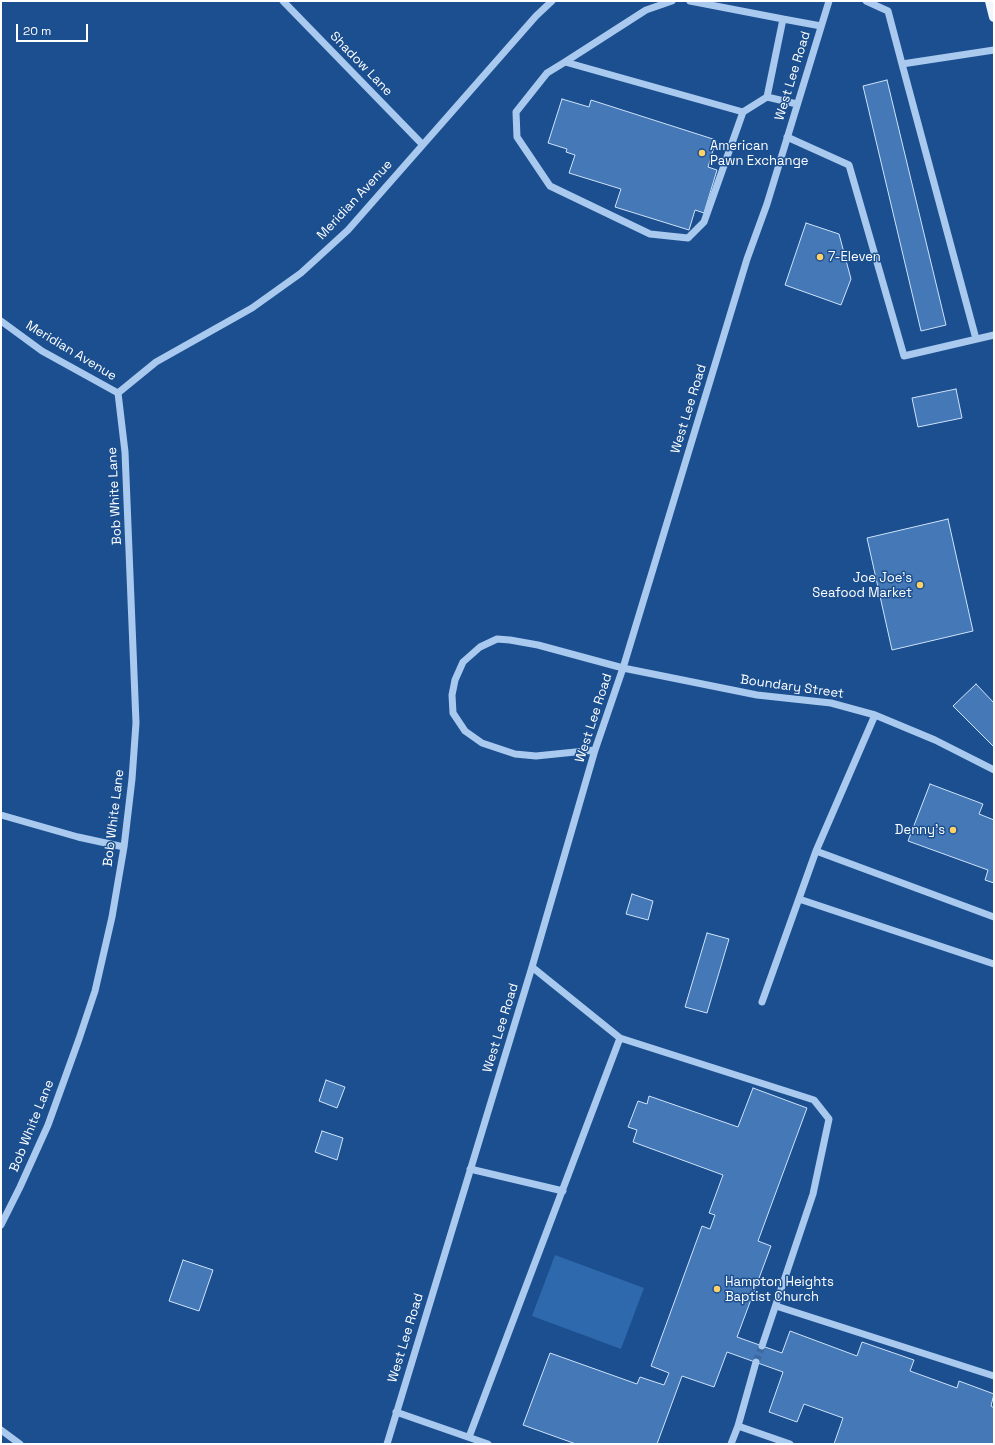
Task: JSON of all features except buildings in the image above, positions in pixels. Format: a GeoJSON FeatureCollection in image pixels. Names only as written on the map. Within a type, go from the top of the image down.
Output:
{"type":"FeatureCollection","features":[{"type":"Feature","properties":{"kind":"main road"},"geometry":{"type":"LineString","coordinates":[[990,1],[994,17]]}},
{"type":"Feature","properties":{"kind":"street","name":"Shadow Lane"},"geometry":{"type":"LineString","coordinates":[[284,1],[422,144]]}},
{"type":"Feature","properties":{"kind":"street","name":"Meridian Avenue"},"geometry":{"type":"LineString","coordinates":[[1,321],[42,351],[118,393],[156,362],[252,308],[301,273],[348,230],[536,16],[552,1]]}},
{"type":"Feature","properties":{"kind":"street"},"geometry":{"type":"LineString","coordinates":[[672,1],[646,10],[547,73],[516,112],[517,138],[550,186],[650,234],[688,238],[704,222],[743,112],[767,97],[797,104]]}},
{"type":"Feature","properties":{"kind":"street"},"geometry":{"type":"LineString","coordinates":[[690,1],[821,26]]}},
{"type":"Feature","properties":{"kind":"street","name":"West Lee Road"},"geometry":{"type":"LineString","coordinates":[[387,1444],[532,967],[595,750],[623,668],[747,259],[767,204],[829,1]]}},
{"type":"Feature","properties":{"kind":"street"},"geometry":{"type":"LineString","coordinates":[[866,1],[888,11],[976,339]]}},
{"type":"Feature","properties":{"kind":"street"},"geometry":{"type":"LineString","coordinates":[[767,97],[783,19]]}},
{"type":"Feature","properties":{"kind":"street"},"geometry":{"type":"LineString","coordinates":[[902,64],[994,50]]}},
{"type":"Feature","properties":{"kind":"street"},"geometry":{"type":"LineString","coordinates":[[566,62],[743,112]]}},
{"type":"Feature","properties":{"kind":"street"},"geometry":{"type":"LineString","coordinates":[[787,137],[849,165],[904,356],[994,335]]}},
{"type":"Feature","properties":{"kind":"street","name":"Bob White Lane"},"geometry":{"type":"LineString","coordinates":[[1,1224],[48,1126],[80,1039],[95,990],[112,917],[124,847],[132,779],[136,723],[125,452],[118,393]]}},
{"type":"Feature","properties":{"kind":"street","name":"Boundary Street"},"geometry":{"type":"LineString","coordinates":[[595,750],[536,756],[515,754],[482,743],[465,731],[453,712],[452,695],[455,680],[463,662],[480,647],[497,639],[510,640],[538,645],[623,668],[756,695],[831,703],[875,715],[935,740],[994,770]]}},
{"type":"Feature","properties":{"kind":"street"},"geometry":{"type":"LineString","coordinates":[[762,1002],[816,851],[875,715]]}},
{"type":"Feature","properties":{"kind":"street"},"geometry":{"type":"LineString","coordinates":[[1,815],[78,837],[124,847]]}},
{"type":"Feature","properties":{"kind":"street"},"geometry":{"type":"LineString","coordinates":[[816,851],[994,917]]}},
{"type":"Feature","properties":{"kind":"street"},"geometry":{"type":"LineString","coordinates":[[799,898],[994,964]]}},
{"type":"Feature","properties":{"kind":"street"},"geometry":{"type":"LineString","coordinates":[[532,967],[620,1038],[814,1100],[829,1119],[813,1194],[762,1346]]}},
{"type":"Feature","properties":{"kind":"street"},"geometry":{"type":"LineString","coordinates":[[469,1437],[620,1038]]}},
{"type":"Feature","properties":{"kind":"street"},"geometry":{"type":"LineString","coordinates":[[470,1169],[563,1191]]}},
{"type":"Feature","properties":{"kind":"street"},"geometry":{"type":"LineString","coordinates":[[776,1306],[994,1376]]}},
{"type":"Feature","properties":{"kind":"street"},"geometry":{"type":"LineString","coordinates":[[731,1444],[738,1426],[756,1362]]}},
{"type":"Feature","properties":{"kind":"street"},"geometry":{"type":"LineString","coordinates":[[396,1412],[488,1444]]}},
{"type":"Feature","properties":{"kind":"street"},"geometry":{"type":"LineString","coordinates":[[738,1426],[790,1444]]}},
{"type":"Feature","properties":{"kind":"street"},"geometry":{"type":"LineString","coordinates":[[1,1430],[20,1444]]}},
{"type":"Feature","properties":{"kind":"shaded area"},"geometry":{"type":"Polygon","coordinates":[[[555,1255],[644,1288],[621,1349],[532,1316],[555,1255]]]}},
{"type":"Feature","properties":{"kind":"tunnel"},"geometry":{"type":"LineString","coordinates":[[756,1362],[762,1346]]}},
{"type":"Feature","properties":{"kind":"place","name":"American Pawn Exchange"},"geometry":{"type":"Point","coordinates":[702,153]}},
{"type":"Feature","properties":{"kind":"place","name":"7-Eleven"},"geometry":{"type":"Point","coordinates":[820,257]}},
{"type":"Feature","properties":{"kind":"place","name":"Joe Joe's Seafood Market"},"geometry":{"type":"Point","coordinates":[920,585]}},
{"type":"Feature","properties":{"kind":"place","name":"Denny's"},"geometry":{"type":"Point","coordinates":[953,830]}},
{"type":"Feature","properties":{"kind":"place","name":"Hampton Heights Baptist Church"},"geometry":{"type":"Point","coordinates":[717,1289]}}]}
